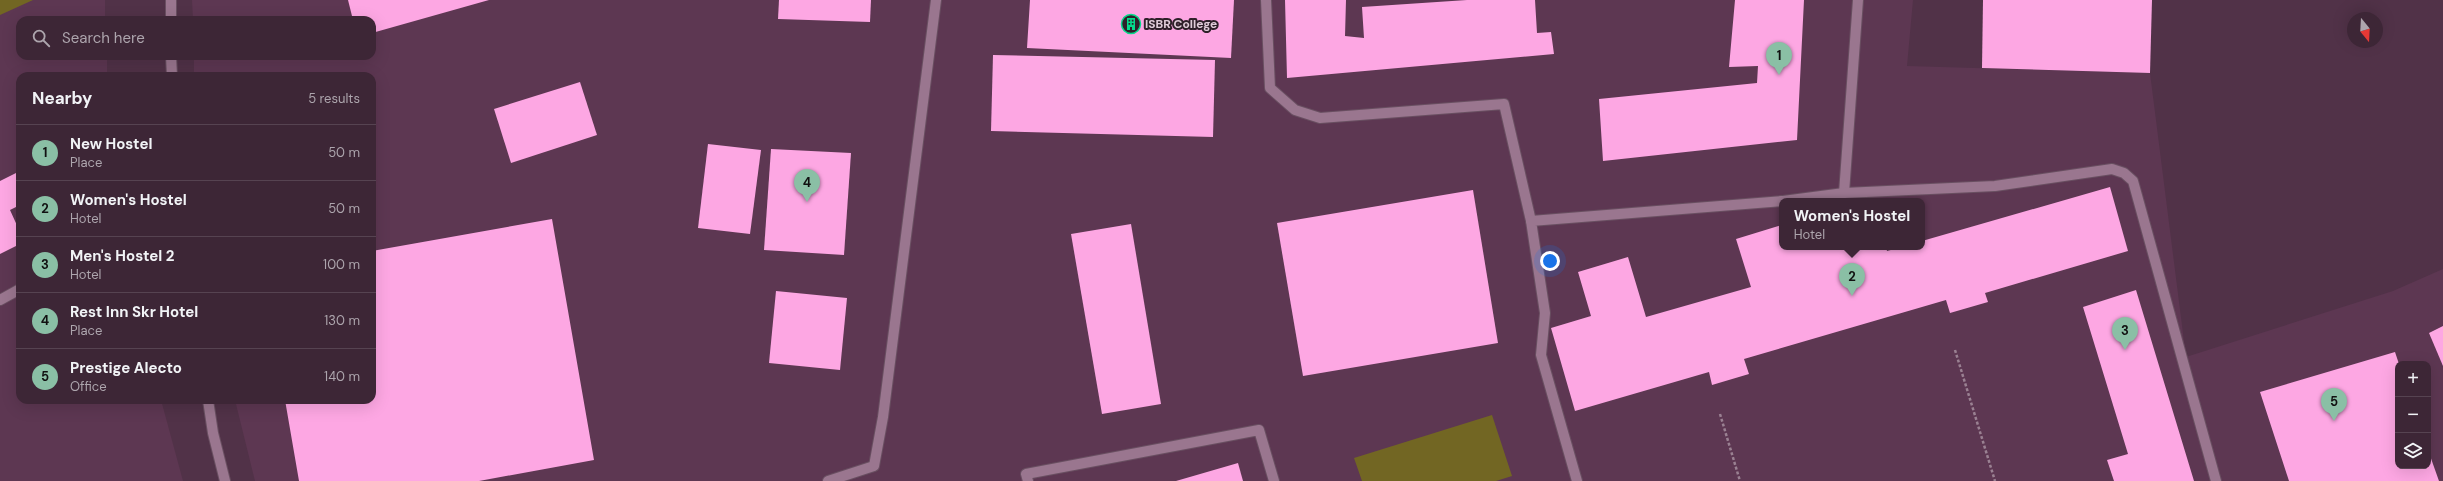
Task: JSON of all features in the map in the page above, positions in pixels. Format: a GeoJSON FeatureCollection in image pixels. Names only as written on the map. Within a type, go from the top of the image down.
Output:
{"type":"FeatureCollection","features":[{"type":"Feature","properties":{"kind":"street"},"geometry":{"type":"LineString","coordinates":[[171,0],[171,16]]}},
{"type":"Feature","properties":{"kind":"street"},"geometry":{"type":"LineString","coordinates":[[828,481],[874,466],[883,417],[936,0]]}},
{"type":"Feature","properties":{"kind":"street"},"geometry":{"type":"LineString","coordinates":[[1266,0],[1270,88],[1295,110],[1320,118],[1504,104],[1531,221],[1545,313],[1541,355],[1577,481]]}},
{"type":"Feature","properties":{"kind":"street"},"geometry":{"type":"LineString","coordinates":[[1844,193],[1858,0]]}},
{"type":"Feature","properties":{"kind":"street"},"geometry":{"type":"LineString","coordinates":[[172,60],[172,72]]}},
{"type":"Feature","properties":{"kind":"street"},"geometry":{"type":"LineString","coordinates":[[1805,198],[1844,193],[1995,186],[2112,169],[2124,173],[2134,181],[2216,481]]}},
{"type":"Feature","properties":{"kind":"street"},"geometry":{"type":"LineString","coordinates":[[1531,221],[1779,201]]}},
{"type":"Feature","properties":{"kind":"street"},"geometry":{"type":"LineString","coordinates":[[0,300],[16,291]]}},
{"type":"Feature","properties":{"kind":"street"},"geometry":{"type":"LineString","coordinates":[[209,404],[213,433],[225,481]]}},
{"type":"Feature","properties":{"kind":"street"},"geometry":{"type":"LineString","coordinates":[[1028,481],[1026,474],[1259,430],[1274,481]]}},
{"type":"Feature","properties":{"kind":"path"},"geometry":{"type":"LineString","coordinates":[[1955,350],[1995,481]]}},
{"type":"Feature","properties":{"kind":"path"},"geometry":{"type":"LineString","coordinates":[[1720,414],[1740,481]]}},
{"type":"Feature","properties":{"kind":"shaded area"},"geometry":{"type":"Polygon","coordinates":[[[0,0],[105,0],[105,16],[16,16],[16,60],[107,60],[107,72],[16,72],[16,404],[162,404],[183,481],[0,481],[0,0]]]}},
{"type":"Feature","properties":{"kind":"shaded area"},"geometry":{"type":"Polygon","coordinates":[[[0,0],[33,0],[0,15],[0,0]]]}},
{"type":"Feature","properties":{"kind":"shaded area"},"geometry":{"type":"Polygon","coordinates":[[[192,0],[1913,0],[1907,66],[2150,73],[2186,357],[2393,291],[2443,269],[2443,481],[255,481],[236,404],[376,404],[376,72],[194,72],[194,60],[376,60],[376,16],[193,16],[192,0]]]}},
{"type":"Feature","properties":{"kind":"shaded area"},"geometry":{"type":"Polygon","coordinates":[[[1492,415],[1512,476],[1496,481],[1362,481],[1354,458],[1492,415]]]}},
{"type":"Feature","properties":{"kind":"building"},"geometry":{"type":"Polygon","coordinates":[[[348,0],[489,0],[376,32],[376,16],[352,16],[348,0]]]}},
{"type":"Feature","properties":{"kind":"building"},"geometry":{"type":"Polygon","coordinates":[[[779,0],[871,0],[870,22],[778,19],[779,0]]]}},
{"type":"Feature","properties":{"kind":"building","name":"ISBR College"},"geometry":{"type":"Polygon","coordinates":[[[1030,0],[1234,0],[1231,58],[1027,48],[1030,0]]]}},
{"type":"Feature","properties":{"kind":"building"},"geometry":{"type":"Polygon","coordinates":[[[1285,0],[1346,0],[1345,36],[1364,38],[1362,7],[1467,0],[1535,0],[1537,33],[1551,32],[1554,54],[1287,78],[1285,0]]]}},
{"type":"Feature","properties":{"kind":"building"},"geometry":{"type":"Polygon","coordinates":[[[1735,0],[1804,0],[1797,140],[1603,161],[1599,99],[1757,83],[1758,66],[1729,67],[1735,0]]]}},
{"type":"Feature","properties":{"kind":"building"},"geometry":{"type":"Polygon","coordinates":[[[1983,0],[2152,0],[2150,73],[1982,68],[1983,0]]]}},
{"type":"Feature","properties":{"kind":"building"},"geometry":{"type":"Polygon","coordinates":[[[993,55],[1215,60],[1213,137],[991,131],[993,55]]]}},
{"type":"Feature","properties":{"kind":"building"},"geometry":{"type":"Polygon","coordinates":[[[580,82],[597,135],[511,163],[494,109],[580,82]]]}},
{"type":"Feature","properties":{"kind":"building"},"geometry":{"type":"Polygon","coordinates":[[[708,144],[761,150],[750,234],[698,228],[708,144]]]}},
{"type":"Feature","properties":{"kind":"building"},"geometry":{"type":"Polygon","coordinates":[[[771,149],[851,153],[844,255],[764,250],[771,149]]]}},
{"type":"Feature","properties":{"kind":"building"},"geometry":{"type":"Polygon","coordinates":[[[16,173],[16,207],[10,210],[16,223],[16,246],[0,254],[0,181],[16,173]]]}},
{"type":"Feature","properties":{"kind":"building"},"geometry":{"type":"Polygon","coordinates":[[[2110,187],[2128,251],[1985,293],[1988,302],[1950,313],[1946,300],[1744,359],[1749,374],[1712,385],[1709,372],[1575,411],[1551,328],[1591,316],[1578,272],[1628,257],[1646,317],[1751,287],[1736,239],[1779,226],[1779,250],[1925,250],[1925,240],[2110,187]]]}},
{"type":"Feature","properties":{"kind":"building"},"geometry":{"type":"Polygon","coordinates":[[[1473,190],[1498,343],[1303,376],[1277,223],[1473,190]]]}},
{"type":"Feature","properties":{"kind":"building"},"geometry":{"type":"Polygon","coordinates":[[[552,219],[594,460],[479,481],[299,481],[286,404],[376,404],[376,250],[552,219]]]}},
{"type":"Feature","properties":{"kind":"building"},"geometry":{"type":"Polygon","coordinates":[[[1131,224],[1161,404],[1102,414],[1071,234],[1131,224]]]}},
{"type":"Feature","properties":{"kind":"building"},"geometry":{"type":"Polygon","coordinates":[[[2136,290],[2194,481],[2114,481],[2107,460],[2128,454],[2083,307],[2136,290]]]}},
{"type":"Feature","properties":{"kind":"building"},"geometry":{"type":"Polygon","coordinates":[[[776,291],[847,298],[840,370],[769,363],[776,291]]]}},
{"type":"Feature","properties":{"kind":"building"},"geometry":{"type":"Polygon","coordinates":[[[2443,326],[2443,366],[2429,333],[2443,326]]]}},
{"type":"Feature","properties":{"kind":"building"},"geometry":{"type":"Polygon","coordinates":[[[2395,352],[2398,361],[2395,361],[2395,469],[2431,469],[2431,458],[2439,481],[2289,481],[2260,392],[2395,352]]]}},
{"type":"Feature","properties":{"kind":"building"},"geometry":{"type":"Polygon","coordinates":[[[1238,463],[1243,481],[1176,481],[1238,463]]]}},
{"type":"Feature","properties":{"kind":"place","name":"ISBR College"},"geometry":{"type":"Point","coordinates":[1131,24]}},
{"type":"Feature","properties":{"kind":"place","name":"New Hostel"},"geometry":{"type":"Point","coordinates":[1779,75]}},
{"type":"Feature","properties":{"kind":"place","name":"Rest Inn Skr Hotel"},"geometry":{"type":"Point","coordinates":[807,202]}},
{"type":"Feature","properties":{"kind":"place","name":"Women's Hostel"},"geometry":{"type":"Point","coordinates":[1852,296]}},
{"type":"Feature","properties":{"kind":"place","name":"Men's Hostel 2"},"geometry":{"type":"Point","coordinates":[2125,350]}},
{"type":"Feature","properties":{"kind":"place","name":"Prestige Alecto"},"geometry":{"type":"Point","coordinates":[2334,421]}}]}
